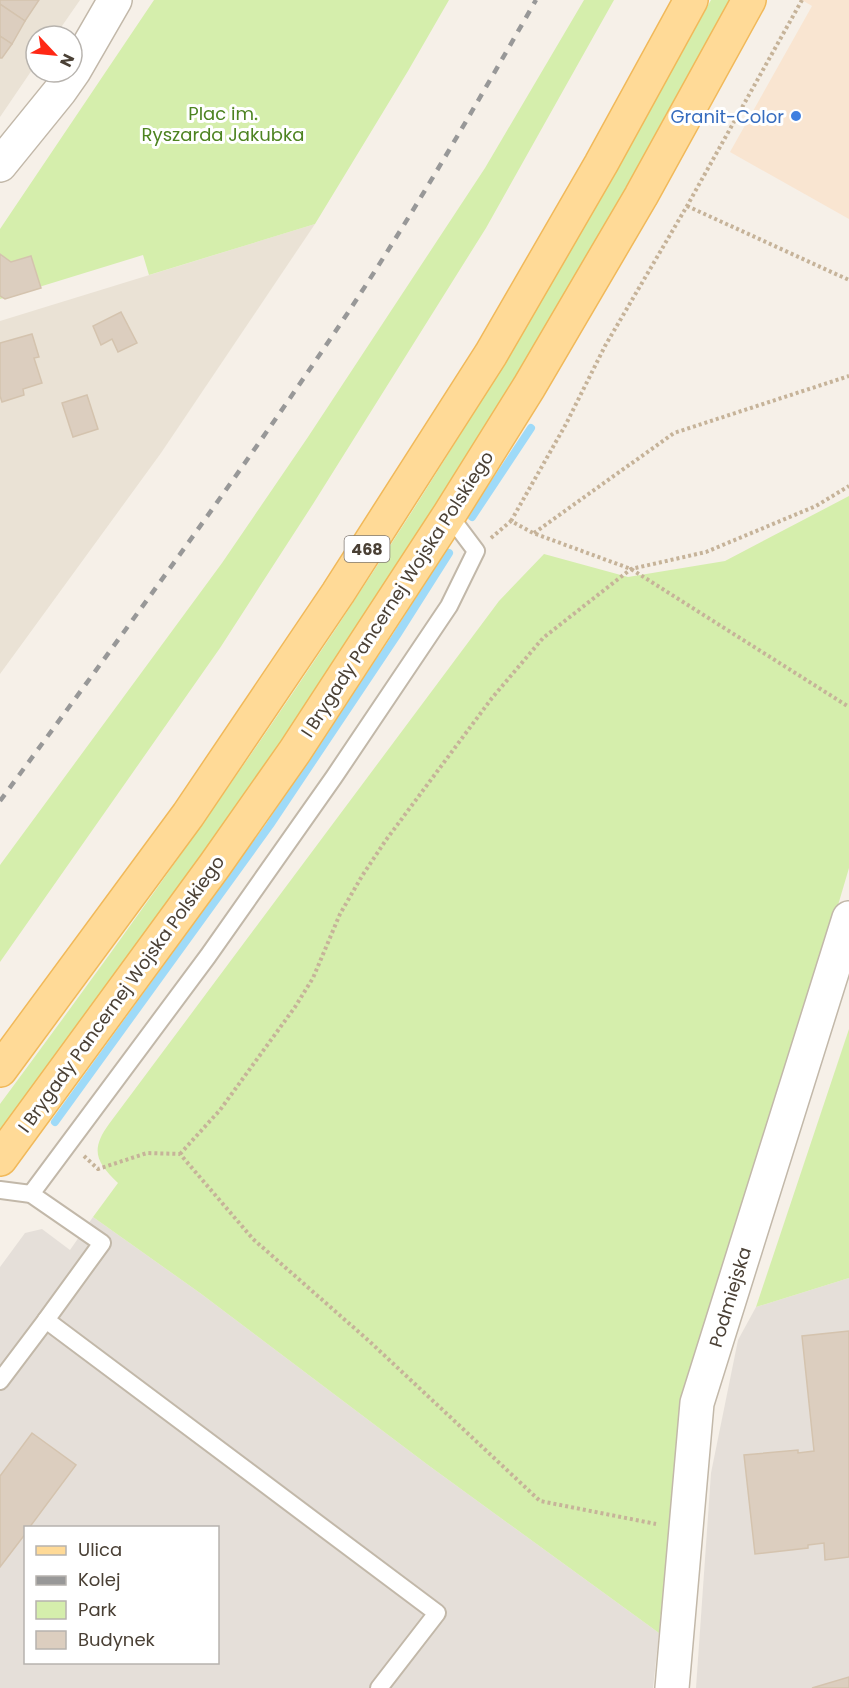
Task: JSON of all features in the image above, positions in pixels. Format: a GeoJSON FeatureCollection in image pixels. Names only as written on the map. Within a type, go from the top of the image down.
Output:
{"type":"FeatureCollection","features":[{"type":"Feature","properties":{"kind":"main road","name":"468"},"geometry":{"type":"LineString","coordinates":[[0,1070],[188,815],[338,594],[491,354],[601,164],[691,0]]}},
{"type":"Feature","properties":{"kind":"main road","name":"I Brygady Pancernej Wojska Polskiego"},"geometry":{"type":"LineString","coordinates":[[0,1159],[295,751],[449,515],[530,387],[635,206],[749,0]]}},
{"type":"Feature","properties":{"kind":"street"},"geometry":{"type":"LineString","coordinates":[[0,165],[74,71],[115,0]]}},
{"type":"Feature","properties":{"kind":"street","name":"Podmiejska"},"geometry":{"type":"LineString","coordinates":[[672,1688],[697,1403],[849,918]]}},
{"type":"Feature","properties":{"kind":"lane"},"geometry":{"type":"LineString","coordinates":[[31,1194],[208,956],[334,777],[449,606],[476,551],[449,515]]}},
{"type":"Feature","properties":{"kind":"lane"},"geometry":{"type":"LineString","coordinates":[[0,1190],[31,1194],[102,1243],[0,1381]]}},
{"type":"Feature","properties":{"kind":"lane"},"geometry":{"type":"LineString","coordinates":[[46,1320],[437,1613],[379,1688]]}},
{"type":"Feature","properties":{"kind":"path"},"geometry":{"type":"LineString","coordinates":[[476,551],[511,521],[566,423],[605,346],[687,206],[802,0]]}},
{"type":"Feature","properties":{"kind":"path"},"geometry":{"type":"LineString","coordinates":[[687,206],[849,280]]}},
{"type":"Feature","properties":{"kind":"path"},"geometry":{"type":"LineString","coordinates":[[533,533],[674,433],[849,376]]}},
{"type":"Feature","properties":{"kind":"path"},"geometry":{"type":"LineString","coordinates":[[180,1154],[220,1110],[314,978],[340,914],[362,876],[492,698],[543,638],[631,569],[706,552],[816,506],[849,486]]}},
{"type":"Feature","properties":{"kind":"path"},"geometry":{"type":"LineString","coordinates":[[511,521],[533,533],[631,569],[849,707]]}},
{"type":"Feature","properties":{"kind":"path"},"geometry":{"type":"LineString","coordinates":[[68,1143],[98,1169],[147,1153],[180,1154],[253,1239],[369,1341],[540,1501],[686,1531]]}},
{"type":"Feature","properties":{"kind":"shaded area"},"geometry":{"type":"Polygon","coordinates":[[[0,0],[80,0],[63,24],[24,24],[24,82],[0,117],[0,0]]]}},
{"type":"Feature","properties":{"kind":"shaded area"},"geometry":{"type":"Polygon","coordinates":[[[802,0],[849,0],[849,219],[730,152],[812,6],[802,0]]]}},
{"type":"Feature","properties":{"kind":"shaded area"},"geometry":{"type":"Polygon","coordinates":[[[315,224],[161,453],[0,674],[0,321],[315,224]]]}},
{"type":"Feature","properties":{"kind":"shaded area"},"geometry":{"type":"Polygon","coordinates":[[[93,1217],[200,1293],[428,1465],[659,1633],[653,1688],[0,1688],[0,1267],[25,1233],[42,1229],[70,1250],[93,1217]]]}},
{"type":"Feature","properties":{"kind":"shaded area"},"geometry":{"type":"Polygon","coordinates":[[[849,1278],[849,1688],[696,1688],[711,1473],[738,1340],[756,1307],[849,1278]]]}},
{"type":"Feature","properties":{"kind":"green space","name":"Plac im. Ryszarda Jakubka"},"geometry":{"type":"Polygon","coordinates":[[[154,0],[449,0],[315,224],[149,275],[143,255],[0,299],[0,229],[154,0]]]}},
{"type":"Feature","properties":{"kind":"green space"},"geometry":{"type":"Polygon","coordinates":[[[584,0],[614,0],[486,228],[220,648],[0,962],[0,865],[222,563],[308,437],[485,168],[584,0]]]}},
{"type":"Feature","properties":{"kind":"green space"},"geometry":{"type":"Polygon","coordinates":[[[711,0],[735,0],[522,373],[272,762],[0,1140],[0,1104],[218,802],[375,570],[463,431],[536,309],[711,0]]]}},
{"type":"Feature","properties":{"kind":"green space"},"geometry":{"type":"Polygon","coordinates":[[[849,496],[849,868],[706,1352],[678,1438],[659,1633],[428,1465],[200,1293],[93,1217],[118,1183],[100,1162],[99,1141],[109,1124],[499,601],[544,554],[628,577],[725,561],[849,496]]]}},
{"type":"Feature","properties":{"kind":"green space"},"geometry":{"type":"Polygon","coordinates":[[[849,1029],[849,1278],[756,1307],[849,1029]]]}},
{"type":"Feature","properties":{"kind":"building"},"geometry":{"type":"Polygon","coordinates":[[[0,0],[39,0],[25,21],[0,4],[0,0]]]}},
{"type":"Feature","properties":{"kind":"building"},"geometry":{"type":"Polygon","coordinates":[[[0,4],[25,21],[12,44],[0,36],[0,4]]]}},
{"type":"Feature","properties":{"kind":"building"},"geometry":{"type":"Polygon","coordinates":[[[0,36],[12,44],[2,58],[0,58],[0,36]]]}},
{"type":"Feature","properties":{"kind":"building"},"geometry":{"type":"Polygon","coordinates":[[[0,254],[11,262],[31,256],[41,288],[5,299],[0,296],[0,254]]]}},
{"type":"Feature","properties":{"kind":"building"},"geometry":{"type":"Polygon","coordinates":[[[121,312],[137,343],[118,352],[112,339],[101,345],[93,326],[121,312]]]}},
{"type":"Feature","properties":{"kind":"building"},"geometry":{"type":"Polygon","coordinates":[[[32,334],[39,357],[34,358],[42,383],[23,389],[24,395],[2,402],[0,343],[32,334]]]}},
{"type":"Feature","properties":{"kind":"building"},"geometry":{"type":"Polygon","coordinates":[[[87,395],[98,429],[73,437],[62,403],[87,395]]]}},
{"type":"Feature","properties":{"kind":"building"},"geometry":{"type":"Polygon","coordinates":[[[849,1331],[849,1557],[825,1560],[824,1543],[808,1545],[808,1548],[755,1554],[744,1455],[798,1450],[798,1453],[814,1451],[802,1336],[849,1331]]]}},
{"type":"Feature","properties":{"kind":"building"},"geometry":{"type":"Polygon","coordinates":[[[32,1433],[76,1465],[30,1526],[24,1526],[24,1536],[0,1567],[0,1476],[32,1433]]]}},
{"type":"Feature","properties":{"kind":"building"},"geometry":{"type":"Polygon","coordinates":[[[849,1677],[849,1688],[812,1688],[849,1677]]]}},
{"type":"Feature","properties":{"kind":"waterway"},"geometry":{"type":"LineString","coordinates":[[472,517],[531,428]]}},
{"type":"Feature","properties":{"kind":"waterway"},"geometry":{"type":"LineString","coordinates":[[55,1122],[270,825],[449,553]]}},
{"type":"Feature","properties":{"kind":"railway"},"geometry":{"type":"LineString","coordinates":[[0,801],[212,509],[362,292],[536,0]]}},
{"type":"Feature","properties":{"kind":"place","name":"Granit-Color"},"geometry":{"type":"Point","coordinates":[796,116]}}]}
